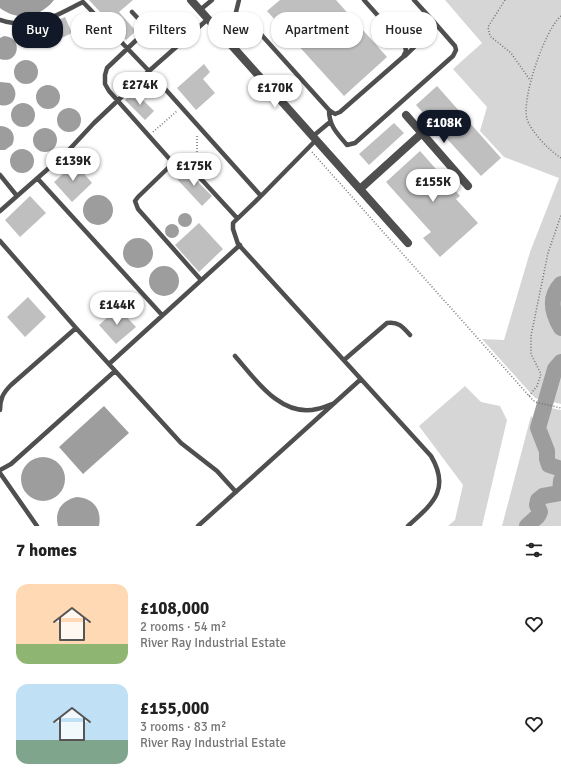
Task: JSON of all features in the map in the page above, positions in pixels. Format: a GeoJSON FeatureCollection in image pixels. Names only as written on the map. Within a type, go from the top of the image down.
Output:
{"type":"FeatureCollection","features":[{"type":"Feature","properties":{"kind":"street"},"geometry":{"type":"LineString","coordinates":[[191,0],[208,19]]}},
{"type":"Feature","properties":{"kind":"street"},"geometry":{"type":"LineString","coordinates":[[234,48],[408,243]]}},
{"type":"Feature","properties":{"kind":"street"},"geometry":{"type":"LineString","coordinates":[[406,115],[468,186]]}},
{"type":"Feature","properties":{"kind":"street"},"geometry":{"type":"LineString","coordinates":[[360,189],[422,133]]}},
{"type":"Feature","properties":{"kind":"lane"},"geometry":{"type":"LineString","coordinates":[[200,10],[212,0]]}},
{"type":"Feature","properties":{"kind":"lane"},"geometry":{"type":"LineString","coordinates":[[236,12],[240,0]]}},
{"type":"Feature","properties":{"kind":"lane"},"geometry":{"type":"LineString","coordinates":[[364,0],[405,46],[406,51],[403,57]]}},
{"type":"Feature","properties":{"kind":"lane"},"geometry":{"type":"LineString","coordinates":[[414,0],[425,12]]}},
{"type":"Feature","properties":{"kind":"lane"},"geometry":{"type":"LineString","coordinates":[[0,20],[15,25],[36,24],[84,1],[261,196]]}},
{"type":"Feature","properties":{"kind":"lane"},"geometry":{"type":"LineString","coordinates":[[132,12],[148,29],[110,64],[105,75],[106,84],[117,101],[174,164]]}},
{"type":"Feature","properties":{"kind":"lane"},"geometry":{"type":"LineString","coordinates":[[0,211],[66,154],[94,123],[117,101],[208,19]]}},
{"type":"Feature","properties":{"kind":"lane"},"geometry":{"type":"LineString","coordinates":[[329,110],[330,122],[334,130],[347,145],[352,145],[355,143],[453,56],[456,50],[455,46],[437,25]]}},
{"type":"Feature","properties":{"kind":"lane"},"geometry":{"type":"LineString","coordinates":[[263,36],[329,110],[336,114],[413,48]]}},
{"type":"Feature","properties":{"kind":"lane"},"geometry":{"type":"LineString","coordinates":[[330,122],[314,138],[309,148],[237,218],[233,223],[233,228],[240,245],[431,456],[437,467],[440,486],[432,502],[408,526]]}},
{"type":"Feature","properties":{"kind":"lane"},"geometry":{"type":"LineString","coordinates":[[201,280],[138,209],[135,201],[176,162],[183,163],[196,174],[237,218]]}},
{"type":"Feature","properties":{"kind":"lane"},"geometry":{"type":"LineString","coordinates":[[0,175],[17,196]]}},
{"type":"Feature","properties":{"kind":"lane"},"geometry":{"type":"LineString","coordinates":[[38,179],[162,315]]}},
{"type":"Feature","properties":{"kind":"lane"},"geometry":{"type":"LineString","coordinates":[[0,241],[108,364],[187,449],[217,471],[236,492]]}},
{"type":"Feature","properties":{"kind":"lane"},"geometry":{"type":"LineString","coordinates":[[108,364],[240,245]]}},
{"type":"Feature","properties":{"kind":"lane"},"geometry":{"type":"LineString","coordinates":[[344,360],[387,323],[393,322],[400,324],[410,335]]}},
{"type":"Feature","properties":{"kind":"lane"},"geometry":{"type":"LineString","coordinates":[[0,410],[0,400],[3,393],[76,328]]}},
{"type":"Feature","properties":{"kind":"lane"},"geometry":{"type":"LineString","coordinates":[[235,356],[266,391],[289,407],[304,410],[316,410],[335,402]]}},
{"type":"Feature","properties":{"kind":"lane"},"geometry":{"type":"LineString","coordinates":[[0,470],[11,464],[115,371]]}},
{"type":"Feature","properties":{"kind":"lane"},"geometry":{"type":"LineString","coordinates":[[198,526],[361,379]]}},
{"type":"Feature","properties":{"kind":"lane"},"geometry":{"type":"LineString","coordinates":[[0,473],[37,526]]}},
{"type":"Feature","properties":{"kind":"path"},"geometry":{"type":"LineString","coordinates":[[505,0],[488,26],[490,36],[511,53],[530,80]]}},
{"type":"Feature","properties":{"kind":"path"},"geometry":{"type":"LineString","coordinates":[[561,16],[554,22],[532,73],[530,80],[527,119],[546,147],[561,158]]}},
{"type":"Feature","properties":{"kind":"path"},"geometry":{"type":"LineString","coordinates":[[148,136],[181,107]]}},
{"type":"Feature","properties":{"kind":"path"},"geometry":{"type":"LineString","coordinates":[[196,174],[198,125]]}},
{"type":"Feature","properties":{"kind":"path"},"geometry":{"type":"LineString","coordinates":[[309,148],[529,396],[535,402],[561,408]]}},
{"type":"Feature","properties":{"kind":"path"},"geometry":{"type":"LineString","coordinates":[[529,396],[537,386],[541,374],[531,354],[533,322],[548,253],[561,215]]}},
{"type":"Feature","properties":{"kind":"shaded area"},"geometry":{"type":"Polygon","coordinates":[[[0,0],[54,0],[49,6],[40,12],[12,12],[12,14],[0,8],[0,0]]]}},
{"type":"Feature","properties":{"kind":"shaded area"},"geometry":{"type":"Polygon","coordinates":[[[445,0],[561,0],[561,404],[535,398],[482,339],[504,340],[530,252],[559,178],[504,157],[480,131],[487,107],[453,69],[482,43],[445,0]]]}},
{"type":"Feature","properties":{"kind":"shaded area"},"geometry":{"type":"Polygon","coordinates":[[[4,36],[10,38],[12,40],[12,48],[17,48],[15,55],[11,58],[6,60],[0,59],[0,38],[4,36]]]}},
{"type":"Feature","properties":{"kind":"shaded area"},"geometry":{"type":"Polygon","coordinates":[[[26,60],[35,63],[38,72],[35,81],[26,84],[17,81],[14,72],[17,63],[26,60]]]}},
{"type":"Feature","properties":{"kind":"shaded area"},"geometry":{"type":"Polygon","coordinates":[[[0,82],[10,83],[15,91],[14,99],[9,105],[0,105],[0,82]]]}},
{"type":"Feature","properties":{"kind":"shaded area"},"geometry":{"type":"Polygon","coordinates":[[[48,85],[57,88],[60,97],[57,106],[48,109],[39,106],[36,97],[39,88],[48,85]]]}},
{"type":"Feature","properties":{"kind":"shaded area"},"geometry":{"type":"Polygon","coordinates":[[[23,103],[32,106],[35,115],[32,124],[23,127],[14,124],[11,115],[14,106],[23,103]]]}},
{"type":"Feature","properties":{"kind":"shaded area"},"geometry":{"type":"Polygon","coordinates":[[[69,108],[78,111],[81,120],[78,129],[69,132],[60,129],[57,120],[60,111],[69,108]]]}},
{"type":"Feature","properties":{"kind":"shaded area"},"geometry":{"type":"Polygon","coordinates":[[[0,126],[10,129],[14,138],[12,145],[5,150],[0,150],[0,126]]]}},
{"type":"Feature","properties":{"kind":"shaded area"},"geometry":{"type":"Polygon","coordinates":[[[45,128],[54,131],[57,140],[54,149],[45,152],[36,149],[33,140],[36,131],[45,128]]]}},
{"type":"Feature","properties":{"kind":"shaded area"},"geometry":{"type":"Polygon","coordinates":[[[22,149],[31,152],[34,161],[31,170],[22,173],[13,170],[10,161],[13,152],[22,149]]]}},
{"type":"Feature","properties":{"kind":"shaded area"},"geometry":{"type":"Polygon","coordinates":[[[98,195],[109,199],[113,210],[109,221],[98,225],[87,221],[83,210],[87,199],[98,195]]]}},
{"type":"Feature","properties":{"kind":"shaded area"},"geometry":{"type":"Polygon","coordinates":[[[185,213],[190,215],[192,220],[190,225],[185,227],[180,225],[178,220],[180,215],[185,213]]]}},
{"type":"Feature","properties":{"kind":"shaded area"},"geometry":{"type":"Polygon","coordinates":[[[172,224],[177,226],[179,231],[177,236],[172,238],[167,236],[165,231],[167,226],[172,224]]]}},
{"type":"Feature","properties":{"kind":"shaded area"},"geometry":{"type":"Polygon","coordinates":[[[138,238],[149,242],[153,253],[149,264],[138,268],[127,264],[123,253],[127,242],[138,238]]]}},
{"type":"Feature","properties":{"kind":"shaded area"},"geometry":{"type":"Polygon","coordinates":[[[164,266],[175,270],[179,281],[175,292],[164,296],[153,292],[149,281],[153,270],[164,266]]]}},
{"type":"Feature","properties":{"kind":"shaded area"},"geometry":{"type":"Polygon","coordinates":[[[465,386],[481,402],[500,406],[507,420],[482,526],[448,526],[455,520],[463,485],[419,426],[465,386]]]}},
{"type":"Feature","properties":{"kind":"shaded area"},"geometry":{"type":"Polygon","coordinates":[[[104,406],[129,433],[83,474],[59,447],[104,406]]]}},
{"type":"Feature","properties":{"kind":"shaded area"},"geometry":{"type":"Polygon","coordinates":[[[546,407],[561,410],[561,466],[550,462],[550,453],[541,430],[546,407]]]}},
{"type":"Feature","properties":{"kind":"shaded area"},"geometry":{"type":"Polygon","coordinates":[[[531,416],[534,419],[544,457],[548,466],[558,474],[558,478],[555,487],[536,494],[534,511],[522,526],[502,526],[531,416]]]}},
{"type":"Feature","properties":{"kind":"shaded area"},"geometry":{"type":"Polygon","coordinates":[[[43,457],[55,461],[61,467],[65,479],[61,491],[55,497],[43,501],[31,497],[25,491],[21,479],[25,467],[31,461],[43,457]]]}},
{"type":"Feature","properties":{"kind":"shaded area"},"geometry":{"type":"Polygon","coordinates":[[[561,495],[561,526],[530,526],[541,516],[541,501],[561,495]]]}},
{"type":"Feature","properties":{"kind":"shaded area"},"geometry":{"type":"Polygon","coordinates":[[[77,497],[88,500],[96,506],[100,520],[99,526],[58,526],[57,516],[60,507],[72,498],[77,497]]]}},
{"type":"Feature","properties":{"kind":"building"},"geometry":{"type":"Polygon","coordinates":[[[89,0],[133,0],[119,12],[100,12],[89,0]]]}},
{"type":"Feature","properties":{"kind":"building"},"geometry":{"type":"Polygon","coordinates":[[[280,0],[336,0],[347,12],[271,12],[271,15],[267,11],[280,0]]]}},
{"type":"Feature","properties":{"kind":"building"},"geometry":{"type":"Polygon","coordinates":[[[65,17],[71,33],[63,37],[63,18],[65,17]]]}},
{"type":"Feature","properties":{"kind":"building"},"geometry":{"type":"Polygon","coordinates":[[[126,20],[134,29],[134,33],[126,40],[126,20]]]}},
{"type":"Feature","properties":{"kind":"building"},"geometry":{"type":"Polygon","coordinates":[[[363,30],[371,39],[371,48],[379,48],[387,57],[344,96],[301,48],[363,48],[363,30]]]}},
{"type":"Feature","properties":{"kind":"building"},"geometry":{"type":"Polygon","coordinates":[[[204,64],[210,72],[203,79],[215,93],[196,110],[177,88],[204,64]]]}},
{"type":"Feature","properties":{"kind":"building"},"geometry":{"type":"Polygon","coordinates":[[[437,86],[501,158],[481,176],[416,105],[437,86]]]}},
{"type":"Feature","properties":{"kind":"building"},"geometry":{"type":"Polygon","coordinates":[[[134,91],[154,111],[145,120],[125,100],[134,91]]]}},
{"type":"Feature","properties":{"kind":"building"},"geometry":{"type":"Polygon","coordinates":[[[394,123],[404,133],[369,165],[359,154],[394,123]]]}},
{"type":"Feature","properties":{"kind":"building"},"geometry":{"type":"Polygon","coordinates":[[[420,151],[460,196],[456,199],[478,223],[440,257],[423,238],[431,232],[386,182],[420,151]]]}},
{"type":"Feature","properties":{"kind":"building"},"geometry":{"type":"Polygon","coordinates":[[[75,163],[92,183],[72,202],[54,182],[75,163]]]}},
{"type":"Feature","properties":{"kind":"building"},"geometry":{"type":"Polygon","coordinates":[[[185,169],[212,196],[202,206],[176,178],[185,169]]]}},
{"type":"Feature","properties":{"kind":"building"},"geometry":{"type":"Polygon","coordinates":[[[30,196],[46,213],[20,237],[5,220],[30,196]]]}},
{"type":"Feature","properties":{"kind":"building"},"geometry":{"type":"Polygon","coordinates":[[[199,223],[223,249],[199,272],[175,245],[199,223]]]}},
{"type":"Feature","properties":{"kind":"building"},"geometry":{"type":"Polygon","coordinates":[[[28,297],[46,317],[25,337],[7,317],[28,297]]]}},
{"type":"Feature","properties":{"kind":"building"},"geometry":{"type":"Polygon","coordinates":[[[118,308],[136,327],[116,344],[99,325],[118,308]]]}},
{"type":"Feature","properties":{"kind":"waterway"},"geometry":{"type":"LineString","coordinates":[[561,284],[557,289],[553,300],[555,317],[561,328]]}},
{"type":"Feature","properties":{"kind":"waterway"},"geometry":{"type":"LineString","coordinates":[[561,362],[555,369],[538,428],[547,451],[549,465],[561,469]]}},
{"type":"Feature","properties":{"kind":"waterway"},"geometry":{"type":"LineString","coordinates":[[527,526],[538,516],[540,512],[537,505],[538,500],[543,496],[560,493],[561,480]]}}]}
